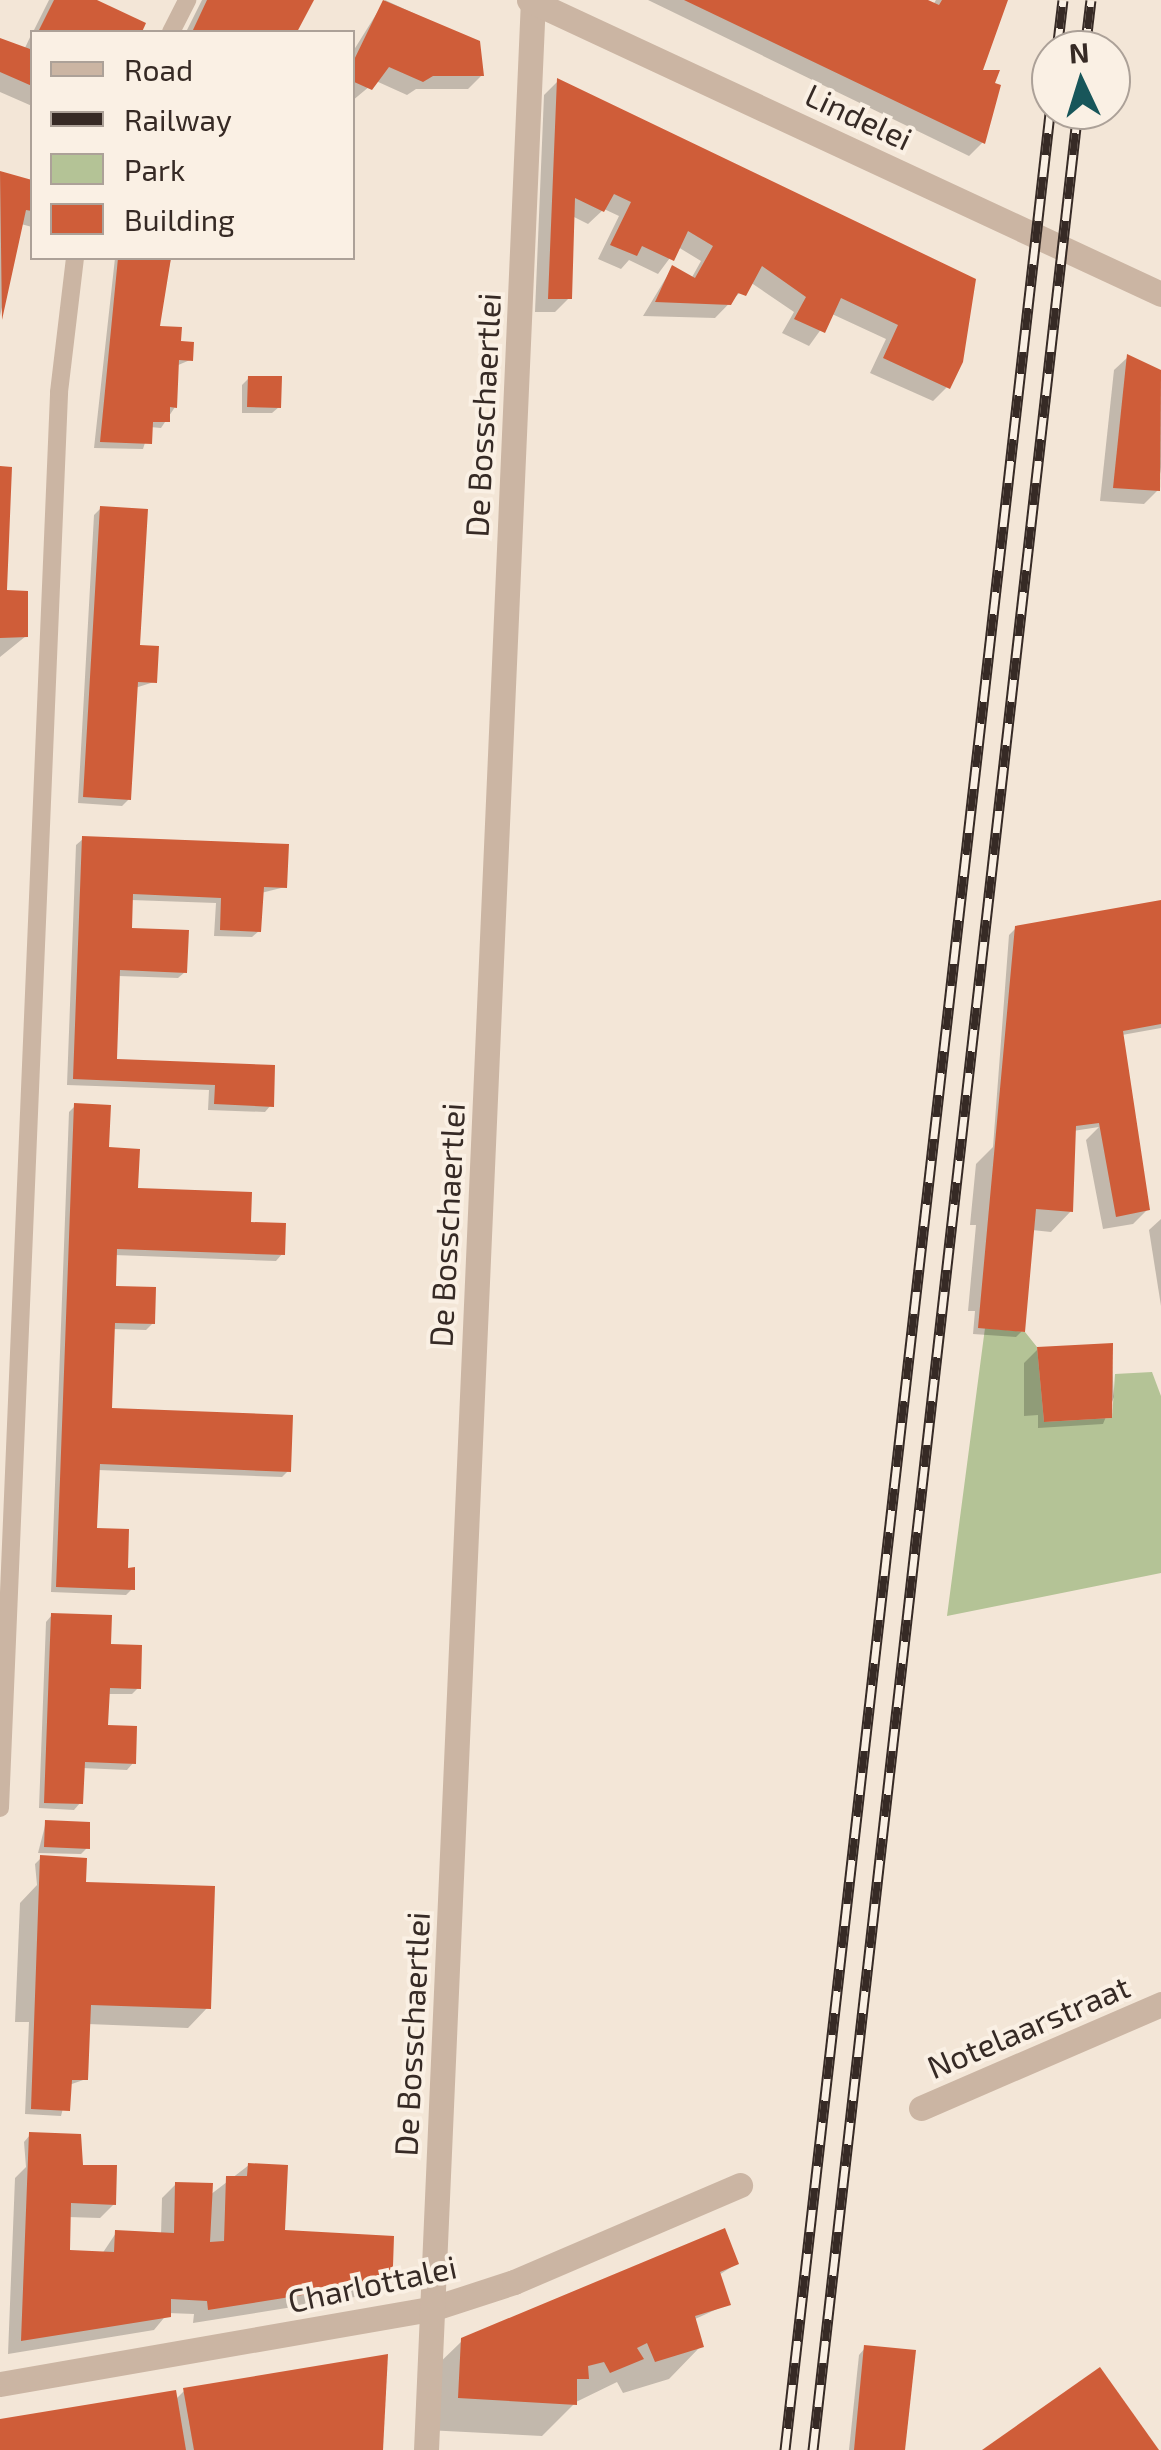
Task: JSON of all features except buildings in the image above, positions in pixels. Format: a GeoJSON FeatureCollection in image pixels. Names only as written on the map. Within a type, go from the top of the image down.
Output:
{"type":"FeatureCollection","features":[{"type":"Feature","properties":{"kind":"street","name":"Lindelei"},"geometry":{"type":"LineString","coordinates":[[531,1],[1161,294]]}},
{"type":"Feature","properties":{"kind":"street","name":"De Bosschaertlei"},"geometry":{"type":"LineString","coordinates":[[426,2450],[531,1]]}},
{"type":"Feature","properties":{"kind":"street","name":"Notelaarstraat"},"geometry":{"type":"LineString","coordinates":[[921,2108],[1161,2004]]}},
{"type":"Feature","properties":{"kind":"street","name":"Charlottalei"},"geometry":{"type":"LineString","coordinates":[[0,2384],[431,2309],[514,2282],[740,2185]]}},
{"type":"Feature","properties":{"kind":"lane"},"geometry":{"type":"LineString","coordinates":[[172,30],[186,0]]}},
{"type":"Feature","properties":{"kind":"lane"},"geometry":{"type":"LineString","coordinates":[[0,1808],[59,392],[75,260]]}},
{"type":"Feature","properties":{"kind":"green space"},"geometry":{"type":"Polygon","coordinates":[[[985,1328],[1025,1332],[1037,1347],[1044,1422],[1112,1418],[1115,1374],[1152,1372],[1161,1396],[1161,1573],[947,1616],[985,1328]]]}},
{"type":"Feature","properties":{"kind":"railway"},"geometry":{"type":"LineString","coordinates":[[1059,30],[1063,0]]}},
{"type":"Feature","properties":{"kind":"railway"},"geometry":{"type":"LineString","coordinates":[[1087,30],[1091,0]]}},
{"type":"Feature","properties":{"kind":"railway"},"geometry":{"type":"LineString","coordinates":[[785,2450],[1048,130]]}},
{"type":"Feature","properties":{"kind":"railway"},"geometry":{"type":"LineString","coordinates":[[813,2450],[1076,130]]}}]}
